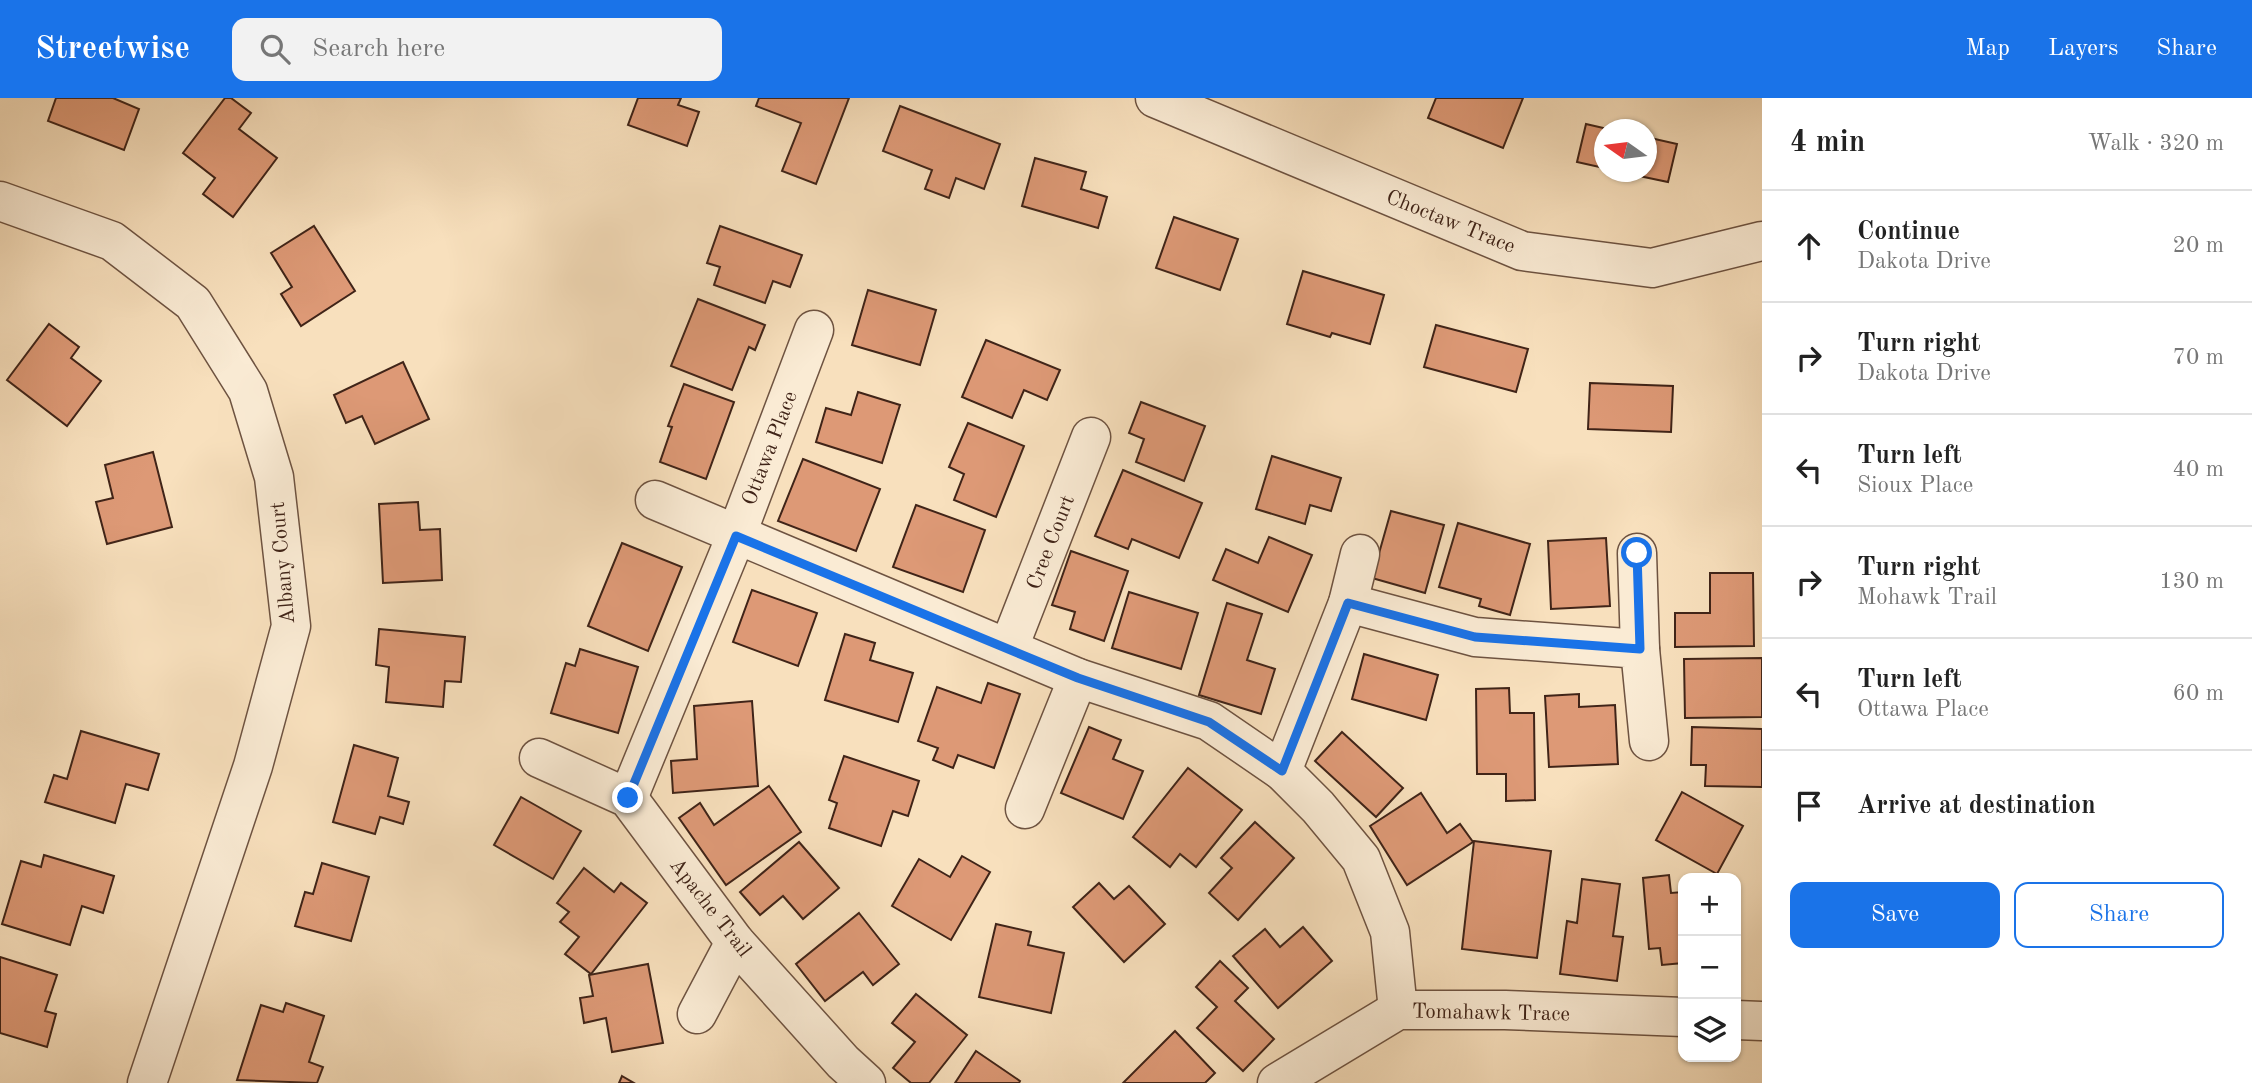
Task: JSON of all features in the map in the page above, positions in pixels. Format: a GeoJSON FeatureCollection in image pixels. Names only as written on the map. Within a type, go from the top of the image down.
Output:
{"type":"FeatureCollection","features":[{"type":"Feature","properties":{"kind":"street","name":"Choctaw Trace"},"geometry":{"type":"LineString","coordinates":[[1155,98],[1522,251],[1652,268],[1762,241]]}},
{"type":"Feature","properties":{"kind":"street","name":"Albany Court"},"geometry":{"type":"LineString","coordinates":[[0,201],[112,241],[193,303],[248,391],[274,477],[291,626],[253,766],[147,1083]]}},
{"type":"Feature","properties":{"kind":"street","name":"Ottawa Place"},"geometry":{"type":"LineString","coordinates":[[628,798],[736,536],[814,330]]}},
{"type":"Feature","properties":{"kind":"street","name":"Cree Court"},"geometry":{"type":"LineString","coordinates":[[1009,647],[1091,437]]}},
{"type":"Feature","properties":{"kind":"street"},"geometry":{"type":"LineString","coordinates":[[655,500],[1078,678],[1209,722],[1282,771],[1318,807],[1361,859],[1390,932],[1398,1010]]}},
{"type":"Feature","properties":{"kind":"street"},"geometry":{"type":"LineString","coordinates":[[1637,553],[1640,649],[1649,741]]}},
{"type":"Feature","properties":{"kind":"street"},"geometry":{"type":"LineString","coordinates":[[1282,771],[1348,603],[1360,554]]}},
{"type":"Feature","properties":{"kind":"street"},"geometry":{"type":"LineString","coordinates":[[1348,603],[1475,637],[1640,649]]}},
{"type":"Feature","properties":{"kind":"street"},"geometry":{"type":"LineString","coordinates":[[1025,809],[1078,678]]}},
{"type":"Feature","properties":{"kind":"street","name":"Apache Trail"},"geometry":{"type":"LineString","coordinates":[[539,758],[628,798],[735,942],[843,1062],[866,1083]]}},
{"type":"Feature","properties":{"kind":"street"},"geometry":{"type":"LineString","coordinates":[[697,1014],[735,942]]}},
{"type":"Feature","properties":{"kind":"street","name":"Tomahawk Trace"},"geometry":{"type":"LineString","coordinates":[[1277,1083],[1398,1010],[1505,1010],[1678,1017]]}},
{"type":"Feature","properties":{"kind":"street"},"geometry":{"type":"LineString","coordinates":[[1741,1020],[1762,1021]]}},
{"type":"Feature","properties":{"kind":"building"},"geometry":{"type":"Polygon","coordinates":[[[56,98],[113,98],[139,109],[124,150],[48,121],[56,98]]]}},
{"type":"Feature","properties":{"kind":"building"},"geometry":{"type":"Polygon","coordinates":[[[225,98],[231,98],[251,113],[239,129],[277,158],[233,217],[203,194],[215,178],[183,153],[225,98]]]}},
{"type":"Feature","properties":{"kind":"building"},"geometry":{"type":"Polygon","coordinates":[[[638,98],[681,98],[678,105],[699,112],[687,146],[628,125],[638,98]]]}},
{"type":"Feature","properties":{"kind":"building"},"geometry":{"type":"Polygon","coordinates":[[[759,98],[849,98],[816,184],[782,171],[801,123],[756,106],[759,98]]]}},
{"type":"Feature","properties":{"kind":"building"},"geometry":{"type":"Polygon","coordinates":[[[1436,98],[1523,98],[1503,148],[1428,118],[1436,98]]]}},
{"type":"Feature","properties":{"kind":"building"},"geometry":{"type":"Polygon","coordinates":[[[900,106],[1000,144],[984,189],[956,178],[949,198],[925,189],[932,170],[883,151],[900,106]]]}},
{"type":"Feature","properties":{"kind":"building"},"geometry":{"type":"Polygon","coordinates":[[[1586,124],[1594,126],[1594,166],[1577,162],[1586,124]]]}},
{"type":"Feature","properties":{"kind":"building"},"geometry":{"type":"Polygon","coordinates":[[[1657,139],[1677,144],[1668,182],[1657,180],[1657,139]]]}},
{"type":"Feature","properties":{"kind":"building"},"geometry":{"type":"Polygon","coordinates":[[[1035,158],[1086,172],[1081,189],[1107,197],[1098,228],[1022,206],[1035,158]]]}},
{"type":"Feature","properties":{"kind":"building"},"geometry":{"type":"Polygon","coordinates":[[[1174,217],[1238,239],[1220,290],[1156,268],[1174,217]]]}},
{"type":"Feature","properties":{"kind":"building"},"geometry":{"type":"Polygon","coordinates":[[[314,226],[355,291],[301,326],[281,294],[292,287],[271,253],[314,226]]]}},
{"type":"Feature","properties":{"kind":"building"},"geometry":{"type":"Polygon","coordinates":[[[720,226],[802,255],[790,287],[773,281],[765,303],[714,285],[720,267],[707,263],[720,226]]]}},
{"type":"Feature","properties":{"kind":"building"},"geometry":{"type":"Polygon","coordinates":[[[1303,271],[1384,295],[1370,344],[1332,333],[1330,337],[1287,324],[1303,271]]]}},
{"type":"Feature","properties":{"kind":"building"},"geometry":{"type":"Polygon","coordinates":[[[868,290],[936,310],[920,365],[852,345],[868,290]]]}},
{"type":"Feature","properties":{"kind":"building"},"geometry":{"type":"Polygon","coordinates":[[[698,299],[765,325],[755,350],[749,347],[732,390],[671,366],[698,299]]]}},
{"type":"Feature","properties":{"kind":"building"},"geometry":{"type":"Polygon","coordinates":[[[49,324],[79,347],[71,358],[101,381],[67,426],[7,380],[49,324]]]}},
{"type":"Feature","properties":{"kind":"building"},"geometry":{"type":"Polygon","coordinates":[[[1436,325],[1528,349],[1516,392],[1424,367],[1436,325]]]}},
{"type":"Feature","properties":{"kind":"building"},"geometry":{"type":"Polygon","coordinates":[[[986,340],[1060,370],[1047,400],[1024,390],[1012,418],[962,397],[986,340]]]}},
{"type":"Feature","properties":{"kind":"building"},"geometry":{"type":"Polygon","coordinates":[[[403,362],[429,419],[375,444],[362,416],[346,423],[334,395],[403,362]]]}},
{"type":"Feature","properties":{"kind":"building"},"geometry":{"type":"Polygon","coordinates":[[[1590,383],[1673,386],[1671,432],[1588,429],[1590,383]]]}},
{"type":"Feature","properties":{"kind":"building"},"geometry":{"type":"Polygon","coordinates":[[[684,384],[734,402],[706,479],[660,462],[672,427],[668,426],[684,384]]]}},
{"type":"Feature","properties":{"kind":"building"},"geometry":{"type":"Polygon","coordinates":[[[858,392],[900,405],[882,463],[816,442],[826,408],[851,415],[858,392]]]}},
{"type":"Feature","properties":{"kind":"building"},"geometry":{"type":"Polygon","coordinates":[[[1141,402],[1205,426],[1184,481],[1136,462],[1144,439],[1129,433],[1141,402]]]}},
{"type":"Feature","properties":{"kind":"building"},"geometry":{"type":"Polygon","coordinates":[[[968,423],[1024,446],[996,517],[954,500],[964,474],[949,467],[968,423]]]}},
{"type":"Feature","properties":{"kind":"building"},"geometry":{"type":"Polygon","coordinates":[[[153,452],[172,527],[107,544],[96,502],[113,498],[105,465],[153,452]]]}},
{"type":"Feature","properties":{"kind":"building"},"geometry":{"type":"Polygon","coordinates":[[[1272,456],[1341,478],[1331,511],[1310,505],[1305,524],[1256,509],[1272,456]]]}},
{"type":"Feature","properties":{"kind":"building"},"geometry":{"type":"Polygon","coordinates":[[[803,459],[880,489],[856,551],[778,521],[803,459]]]}},
{"type":"Feature","properties":{"kind":"building"},"geometry":{"type":"Polygon","coordinates":[[[1123,470],[1202,503],[1179,558],[1132,539],[1128,549],[1095,536],[1123,470]]]}},
{"type":"Feature","properties":{"kind":"building"},"geometry":{"type":"Polygon","coordinates":[[[418,502],[420,530],[440,529],[442,580],[383,583],[379,504],[418,502]]]}},
{"type":"Feature","properties":{"kind":"building"},"geometry":{"type":"Polygon","coordinates":[[[916,505],[985,530],[963,592],[893,567],[916,505]]]}},
{"type":"Feature","properties":{"kind":"building"},"geometry":{"type":"Polygon","coordinates":[[[1391,511],[1444,525],[1425,593],[1372,578],[1391,511]]]}},
{"type":"Feature","properties":{"kind":"building"},"geometry":{"type":"Polygon","coordinates":[[[1458,523],[1530,544],[1510,615],[1479,606],[1481,599],[1439,587],[1458,523]]]}},
{"type":"Feature","properties":{"kind":"building"},"geometry":{"type":"Polygon","coordinates":[[[1269,537],[1312,555],[1288,612],[1213,580],[1226,549],[1258,563],[1269,537]]]}},
{"type":"Feature","properties":{"kind":"building"},"geometry":{"type":"Polygon","coordinates":[[[1606,538],[1610,606],[1551,609],[1548,541],[1606,538]]]}},
{"type":"Feature","properties":{"kind":"building"},"geometry":{"type":"Polygon","coordinates":[[[622,543],[682,567],[648,651],[588,626],[622,543]]]}},
{"type":"Feature","properties":{"kind":"building"},"geometry":{"type":"Polygon","coordinates":[[[1071,551],[1128,571],[1104,641],[1070,629],[1075,612],[1052,605],[1071,551]]]}},
{"type":"Feature","properties":{"kind":"building"},"geometry":{"type":"Polygon","coordinates":[[[1710,573],[1753,573],[1754,646],[1675,647],[1675,613],[1710,613],[1710,573]]]}},
{"type":"Feature","properties":{"kind":"building"},"geometry":{"type":"Polygon","coordinates":[[[752,590],[817,613],[798,666],[733,642],[752,590]]]}},
{"type":"Feature","properties":{"kind":"building"},"geometry":{"type":"Polygon","coordinates":[[[1129,592],[1198,613],[1181,669],[1112,648],[1129,592]]]}},
{"type":"Feature","properties":{"kind":"building"},"geometry":{"type":"Polygon","coordinates":[[[1227,603],[1262,614],[1247,660],[1275,669],[1261,714],[1199,695],[1227,603]]]}},
{"type":"Feature","properties":{"kind":"building"},"geometry":{"type":"Polygon","coordinates":[[[379,629],[465,637],[461,682],[445,681],[443,707],[386,702],[389,667],[376,665],[379,629]]]}},
{"type":"Feature","properties":{"kind":"building"},"geometry":{"type":"Polygon","coordinates":[[[845,634],[875,643],[870,660],[913,673],[898,722],[825,700],[845,634]]]}},
{"type":"Feature","properties":{"kind":"building"},"geometry":{"type":"Polygon","coordinates":[[[580,649],[638,667],[618,733],[551,713],[566,663],[575,666],[580,649]]]}},
{"type":"Feature","properties":{"kind":"building"},"geometry":{"type":"Polygon","coordinates":[[[1364,654],[1438,675],[1426,720],[1352,699],[1364,654]]]}},
{"type":"Feature","properties":{"kind":"building"},"geometry":{"type":"Polygon","coordinates":[[[1762,658],[1762,717],[1685,718],[1684,659],[1762,658]]]}},
{"type":"Feature","properties":{"kind":"building"},"geometry":{"type":"Polygon","coordinates":[[[988,683],[1020,694],[994,768],[958,755],[953,768],[933,760],[938,748],[918,741],[937,687],[981,703],[988,683]]]}},
{"type":"Feature","properties":{"kind":"building"},"geometry":{"type":"Polygon","coordinates":[[[1509,688],[1510,713],[1534,713],[1535,800],[1506,801],[1506,774],[1477,774],[1476,689],[1509,688]]]}},
{"type":"Feature","properties":{"kind":"building"},"geometry":{"type":"Polygon","coordinates":[[[1579,694],[1579,707],[1615,705],[1618,764],[1549,767],[1545,696],[1579,694]]]}},
{"type":"Feature","properties":{"kind":"building"},"geometry":{"type":"Polygon","coordinates":[[[752,701],[758,786],[673,793],[671,761],[697,759],[694,706],[752,701]]]}},
{"type":"Feature","properties":{"kind":"building"},"geometry":{"type":"Polygon","coordinates":[[[1089,727],[1121,740],[1113,759],[1143,771],[1123,819],[1061,793],[1089,727]]]}},
{"type":"Feature","properties":{"kind":"building"},"geometry":{"type":"Polygon","coordinates":[[[1692,727],[1762,729],[1762,787],[1705,786],[1706,765],[1691,765],[1692,727]]]}},
{"type":"Feature","properties":{"kind":"building"},"geometry":{"type":"Polygon","coordinates":[[[81,731],[159,754],[148,790],[126,784],[115,823],[45,802],[54,775],[67,779],[81,731]]]}},
{"type":"Feature","properties":{"kind":"building"},"geometry":{"type":"Polygon","coordinates":[[[1342,732],[1403,788],[1376,817],[1315,761],[1342,732]]]}},
{"type":"Feature","properties":{"kind":"building"},"geometry":{"type":"Polygon","coordinates":[[[354,745],[398,758],[388,796],[409,802],[403,824],[380,817],[375,834],[333,822],[354,745]]]}},
{"type":"Feature","properties":{"kind":"building"},"geometry":{"type":"Polygon","coordinates":[[[844,756],[919,781],[908,816],[893,811],[881,846],[829,828],[837,803],[829,800],[844,756]]]}},
{"type":"Feature","properties":{"kind":"building"},"geometry":{"type":"Polygon","coordinates":[[[1188,768],[1242,810],[1196,867],[1180,854],[1170,867],[1133,837],[1188,768]]]}},
{"type":"Feature","properties":{"kind":"building"},"geometry":{"type":"Polygon","coordinates":[[[769,786],[801,832],[726,885],[679,818],[700,803],[714,825],[769,786]]]}},
{"type":"Feature","properties":{"kind":"building"},"geometry":{"type":"Polygon","coordinates":[[[1682,792],[1743,826],[1718,873],[1656,840],[1682,792]]]}},
{"type":"Feature","properties":{"kind":"building"},"geometry":{"type":"Polygon","coordinates":[[[1421,793],[1447,833],[1460,824],[1473,842],[1407,885],[1370,826],[1421,793]]]}},
{"type":"Feature","properties":{"kind":"building"},"geometry":{"type":"Polygon","coordinates":[[[521,797],[581,831],[553,879],[494,845],[521,797]]]}},
{"type":"Feature","properties":{"kind":"building"},"geometry":{"type":"Polygon","coordinates":[[[1255,822],[1294,858],[1238,920],[1209,893],[1232,868],[1221,858],[1255,822]]]}},
{"type":"Feature","properties":{"kind":"building"},"geometry":{"type":"Polygon","coordinates":[[[1474,841],[1551,851],[1537,958],[1462,949],[1474,841]]]}},
{"type":"Feature","properties":{"kind":"building"},"geometry":{"type":"Polygon","coordinates":[[[799,842],[839,888],[803,919],[783,896],[760,915],[740,892],[799,842]]]}},
{"type":"Feature","properties":{"kind":"building"},"geometry":{"type":"Polygon","coordinates":[[[44,855],[114,876],[103,913],[82,906],[70,945],[2,924],[21,861],[41,867],[44,855]]]}},
{"type":"Feature","properties":{"kind":"building"},"geometry":{"type":"Polygon","coordinates":[[[962,856],[990,872],[951,940],[892,906],[919,859],[950,877],[962,856]]]}},
{"type":"Feature","properties":{"kind":"building"},"geometry":{"type":"Polygon","coordinates":[[[322,863],[369,877],[351,941],[295,926],[305,892],[313,894],[322,863]]]}},
{"type":"Feature","properties":{"kind":"building"},"geometry":{"type":"Polygon","coordinates":[[[584,868],[614,892],[621,883],[647,903],[591,974],[565,954],[579,937],[560,922],[569,912],[557,903],[584,868]]]}},
{"type":"Feature","properties":{"kind":"building"},"geometry":{"type":"Polygon","coordinates":[[[1669,875],[1671,893],[1678,892],[1678,963],[1662,965],[1660,948],[1649,949],[1643,878],[1669,875]]]}},
{"type":"Feature","properties":{"kind":"building"},"geometry":{"type":"Polygon","coordinates":[[[1582,879],[1620,884],[1613,936],[1623,937],[1617,981],[1560,974],[1567,921],[1577,923],[1582,879]]]}},
{"type":"Feature","properties":{"kind":"building"},"geometry":{"type":"Polygon","coordinates":[[[1099,883],[1114,899],[1129,886],[1165,924],[1124,962],[1073,907],[1099,883]]]}},
{"type":"Feature","properties":{"kind":"building"},"geometry":{"type":"Polygon","coordinates":[[[859,913],[899,964],[873,985],[863,972],[825,1001],[796,964],[859,913]]]}},
{"type":"Feature","properties":{"kind":"building"},"geometry":{"type":"Polygon","coordinates":[[[996,924],[1031,932],[1028,945],[1064,953],[1051,1013],[979,997],[996,924]]]}},
{"type":"Feature","properties":{"kind":"building"},"geometry":{"type":"Polygon","coordinates":[[[1303,927],[1332,961],[1278,1008],[1233,956],[1265,929],[1280,947],[1303,927]]]}},
{"type":"Feature","properties":{"kind":"building"},"geometry":{"type":"Polygon","coordinates":[[[0,957],[57,975],[45,1011],[56,1014],[47,1047],[0,1033],[0,957]]]}},
{"type":"Feature","properties":{"kind":"building"},"geometry":{"type":"Polygon","coordinates":[[[1220,961],[1248,988],[1235,1001],[1274,1039],[1243,1071],[1197,1028],[1217,1007],[1196,987],[1220,961]]]}},
{"type":"Feature","properties":{"kind":"building"},"geometry":{"type":"Polygon","coordinates":[[[648,964],[663,1043],[612,1052],[606,1018],[584,1023],[580,998],[593,996],[589,975],[648,964]]]}},
{"type":"Feature","properties":{"kind":"building"},"geometry":{"type":"Polygon","coordinates":[[[916,994],[967,1035],[929,1083],[911,1083],[893,1068],[915,1042],[892,1023],[916,994]]]}},
{"type":"Feature","properties":{"kind":"building"},"geometry":{"type":"Polygon","coordinates":[[[286,1003],[324,1016],[309,1062],[323,1067],[317,1083],[237,1080],[261,1005],[283,1012],[286,1003]]]}},
{"type":"Feature","properties":{"kind":"building"},"geometry":{"type":"Polygon","coordinates":[[[1175,1031],[1215,1073],[1205,1083],[1123,1083],[1175,1031]]]}},
{"type":"Feature","properties":{"kind":"building"},"geometry":{"type":"Polygon","coordinates":[[[976,1051],[1020,1081],[1019,1083],[955,1083],[976,1051]]]}},
{"type":"Feature","properties":{"kind":"building"},"geometry":{"type":"Polygon","coordinates":[[[622,1076],[634,1083],[619,1083],[622,1076]]]}},
{"type":"Feature","properties":{"kind":"route"},"geometry":{"type":"LineString","coordinates":[[628,798],[736,536],[1009,647],[1078,678],[1209,722],[1282,771],[1348,603],[1475,637],[1640,649],[1637,553]]}}]}
